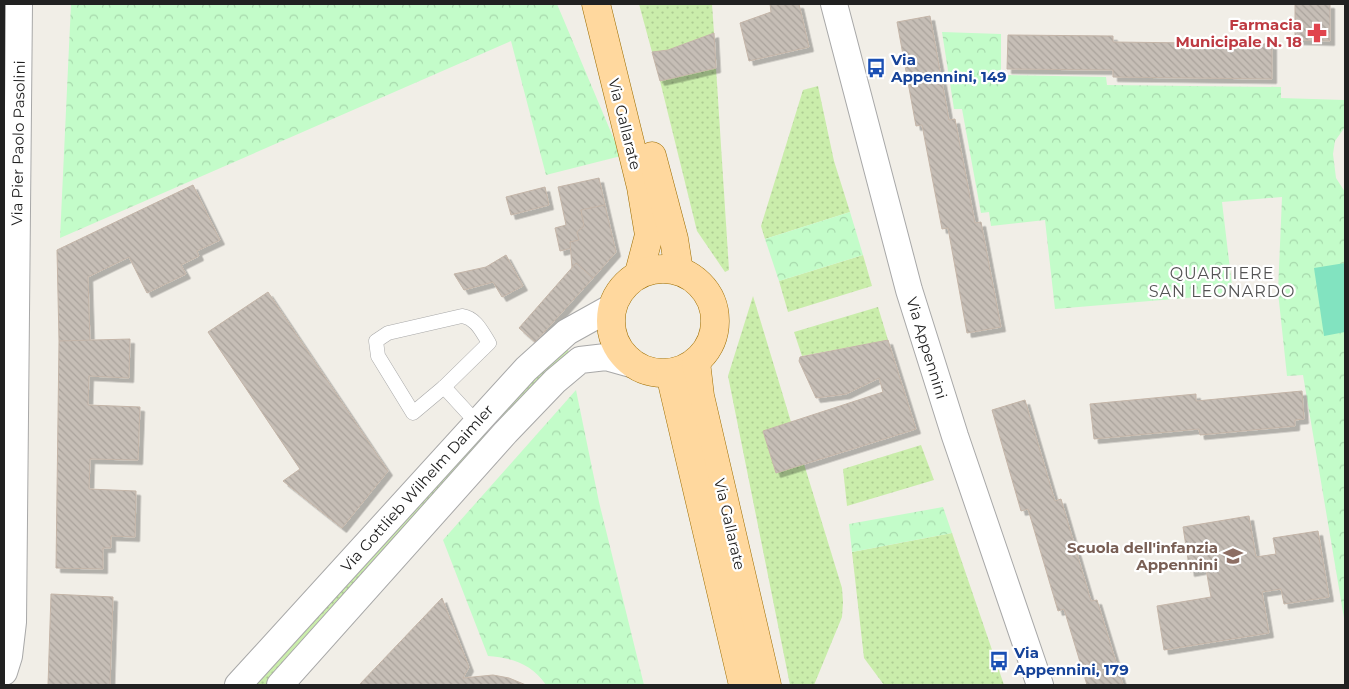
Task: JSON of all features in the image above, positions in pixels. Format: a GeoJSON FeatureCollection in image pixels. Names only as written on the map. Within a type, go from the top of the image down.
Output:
{"type":"FeatureCollection","features":[{"type":"Feature","properties":{"kind":"main road","name":"Via Gallarate"},"geometry":{"type":"LineString","coordinates":[[596,4],[641,187],[648,234],[639,273]]}},
{"type":"Feature","properties":{"kind":"main road","name":"Via Gallarate"},"geometry":{"type":"LineString","coordinates":[[615,4],[674,240],[680,271]]}},
{"type":"Feature","properties":{"kind":"main road"},"geometry":{"type":"LineString","coordinates":[[659,268],[680,271],[694,279],[706,290],[713,306],[715,326],[709,346],[696,362],[684,370],[670,374],[649,372],[631,364],[616,346],[610,328],[612,307],[622,287],[639,273],[659,268]]}},
{"type":"Feature","properties":{"kind":"main road","name":"Via Gallarate"},"geometry":{"type":"LineString","coordinates":[[696,362],[700,396],[767,685]]}},
{"type":"Feature","properties":{"kind":"main road","name":"Via Gallarate"},"geometry":{"type":"LineString","coordinates":[[670,374],[742,685]]}},
{"type":"Feature","properties":{"kind":"street","name":"Via Pier Paolo Pasolini"},"geometry":{"type":"LineString","coordinates":[[4,672],[9,656],[13,622],[19,4]]}},
{"type":"Feature","properties":{"kind":"street","name":"Via Appennini"},"geometry":{"type":"LineString","coordinates":[[834,4],[911,299],[952,427],[1040,685]]}},
{"type":"Feature","properties":{"kind":"street","name":"Via Gottlieb Wilhelm Daimler"},"geometry":{"type":"LineString","coordinates":[[238,685],[526,369],[566,332],[612,307]]}},
{"type":"Feature","properties":{"kind":"street","name":"Via Gottlieb Wilhelm Daimler"},"geometry":{"type":"LineString","coordinates":[[280,685],[506,432],[555,381],[580,360],[606,357],[631,364]]}},
{"type":"Feature","properties":{"kind":"lane"},"geometry":{"type":"LineString","coordinates":[[462,316],[469,317],[489,343],[444,387],[413,413],[378,356],[376,341],[388,333],[462,316]]}},
{"type":"Feature","properties":{"kind":"lane"},"geometry":{"type":"LineString","coordinates":[[444,387],[482,417],[506,432]]}},
{"type":"Feature","properties":{"kind":"green space"},"geometry":{"type":"Polygon","coordinates":[[[71,4],[557,4],[621,156],[546,175],[511,41],[60,238],[71,4]]]}},
{"type":"Feature","properties":{"kind":"green space"},"geometry":{"type":"Polygon","coordinates":[[[639,4],[712,4],[714,33],[668,50],[652,52],[639,4]]]}},
{"type":"Feature","properties":{"kind":"green space"},"geometry":{"type":"Polygon","coordinates":[[[942,32],[1001,34],[1001,75],[1106,77],[1107,85],[1281,87],[1281,98],[1345,100],[1345,127],[1335,141],[1333,154],[1336,178],[1345,192],[1345,624],[1303,375],[1287,376],[1278,292],[1282,197],[1222,202],[1233,294],[1055,309],[1045,220],[991,226],[989,212],[981,213],[962,109],[954,109],[942,32]]]}},
{"type":"Feature","properties":{"kind":"green space"},"geometry":{"type":"Polygon","coordinates":[[[716,68],[729,270],[725,272],[697,231],[660,81],[716,68]]]}},
{"type":"Feature","properties":{"kind":"green space"},"geometry":{"type":"Polygon","coordinates":[[[818,86],[834,161],[850,212],[765,239],[761,226],[803,90],[818,86]]]}},
{"type":"Feature","properties":{"kind":"green space"},"geometry":{"type":"Polygon","coordinates":[[[850,212],[863,255],[779,281],[765,239],[850,212]]]}},
{"type":"Feature","properties":{"kind":"green space"},"geometry":{"type":"Polygon","coordinates":[[[863,255],[872,286],[788,312],[779,281],[863,255]]]}},
{"type":"Feature","properties":{"kind":"green space"},"geometry":{"type":"Polygon","coordinates":[[[1345,263],[1345,332],[1324,336],[1314,268],[1345,263]]]}},
{"type":"Feature","properties":{"kind":"green space"},"geometry":{"type":"Polygon","coordinates":[[[753,296],[791,422],[763,431],[776,473],[804,464],[842,588],[842,617],[814,685],[790,685],[728,376],[753,296]]]}},
{"type":"Feature","properties":{"kind":"green space"},"geometry":{"type":"Polygon","coordinates":[[[878,307],[888,340],[802,356],[794,332],[878,307]]]}},
{"type":"Feature","properties":{"kind":"green space"},"geometry":{"type":"Polygon","coordinates":[[[567,345],[569,354],[501,419],[499,415],[567,345]]]}},
{"type":"Feature","properties":{"kind":"green space"},"geometry":{"type":"Polygon","coordinates":[[[576,390],[599,502],[644,685],[546,685],[534,672],[521,663],[505,658],[488,656],[443,540],[576,390]]]}},
{"type":"Feature","properties":{"kind":"green space"},"geometry":{"type":"Polygon","coordinates":[[[485,430],[493,435],[266,685],[249,685],[485,430]]]}},
{"type":"Feature","properties":{"kind":"green space"},"geometry":{"type":"Polygon","coordinates":[[[921,445],[934,480],[847,506],[843,469],[921,445]]]}},
{"type":"Feature","properties":{"kind":"green space"},"geometry":{"type":"Polygon","coordinates":[[[943,507],[952,533],[852,552],[849,524],[943,507]]]}},
{"type":"Feature","properties":{"kind":"green space"},"geometry":{"type":"Polygon","coordinates":[[[952,533],[1004,685],[884,685],[864,658],[852,552],[952,533]]]}},
{"type":"Feature","properties":{"kind":"building"},"geometry":{"type":"Polygon","coordinates":[[[770,4],[799,4],[809,47],[749,61],[740,23],[771,12],[770,4]]]}},
{"type":"Feature","properties":{"kind":"building"},"geometry":{"type":"Polygon","coordinates":[[[1295,4],[1330,4],[1330,41],[1295,40],[1295,4]]]}},
{"type":"Feature","properties":{"kind":"building"},"geometry":{"type":"Polygon","coordinates":[[[930,16],[949,120],[955,119],[975,223],[981,222],[1001,327],[967,333],[948,228],[942,229],[922,125],[916,126],[897,22],[930,16]]]}},
{"type":"Feature","properties":{"kind":"building"},"geometry":{"type":"Polygon","coordinates":[[[714,33],[716,68],[660,81],[652,52],[668,50],[714,33]]]}},
{"type":"Feature","properties":{"kind":"building"},"geometry":{"type":"Polygon","coordinates":[[[1008,35],[1113,36],[1113,42],[1272,44],[1272,79],[1113,77],[1113,70],[1007,69],[1008,35]]]}},
{"type":"Feature","properties":{"kind":"building"},"geometry":{"type":"Polygon","coordinates":[[[599,178],[605,205],[581,210],[584,226],[577,232],[579,240],[570,242],[572,248],[560,251],[555,228],[566,225],[558,187],[599,178]]]}},
{"type":"Feature","properties":{"kind":"building"},"geometry":{"type":"Polygon","coordinates":[[[193,185],[220,240],[197,251],[199,256],[181,265],[186,274],[147,293],[129,257],[88,277],[90,341],[59,341],[57,250],[193,185]]]}},
{"type":"Feature","properties":{"kind":"building"},"geometry":{"type":"Polygon","coordinates":[[[545,187],[549,205],[511,215],[506,197],[545,187]]]}},
{"type":"Feature","properties":{"kind":"building"},"geometry":{"type":"Polygon","coordinates":[[[605,205],[616,252],[593,278],[576,263],[572,268],[570,242],[579,240],[577,232],[584,226],[581,210],[605,205]]]}},
{"type":"Feature","properties":{"kind":"building"},"geometry":{"type":"Polygon","coordinates":[[[506,255],[523,286],[502,297],[493,282],[464,290],[454,274],[486,267],[506,255]]]}},
{"type":"Feature","properties":{"kind":"building"},"geometry":{"type":"Polygon","coordinates":[[[576,263],[593,278],[535,342],[519,328],[576,263]]]}},
{"type":"Feature","properties":{"kind":"building"},"geometry":{"type":"Polygon","coordinates":[[[268,292],[388,471],[342,528],[283,481],[300,469],[208,332],[268,292]]]}},
{"type":"Feature","properties":{"kind":"building"},"geometry":{"type":"Polygon","coordinates":[[[130,339],[129,378],[89,376],[88,405],[140,407],[138,460],[90,459],[89,489],[136,491],[135,537],[111,536],[111,548],[103,548],[103,569],[56,568],[59,341],[130,339]]]}},
{"type":"Feature","properties":{"kind":"building"},"geometry":{"type":"Polygon","coordinates":[[[888,340],[916,429],[776,473],[763,431],[883,392],[879,378],[846,394],[816,398],[799,361],[800,357],[888,340]]]}},
{"type":"Feature","properties":{"kind":"building"},"geometry":{"type":"Polygon","coordinates":[[[1302,391],[1304,419],[1295,420],[1295,426],[1200,435],[1199,429],[1094,439],[1090,404],[1196,394],[1196,401],[1302,391]]]}},
{"type":"Feature","properties":{"kind":"building"},"geometry":{"type":"Polygon","coordinates":[[[1025,400],[1055,501],[1061,499],[1091,601],[1097,600],[1123,685],[1087,685],[1064,609],[1058,611],[1028,509],[1021,511],[992,410],[1025,400]]]}},
{"type":"Feature","properties":{"kind":"building"},"geometry":{"type":"Polygon","coordinates":[[[1249,516],[1256,557],[1276,554],[1273,538],[1318,531],[1329,597],[1284,604],[1281,589],[1262,592],[1269,633],[1164,650],[1157,606],[1211,597],[1206,569],[1190,572],[1183,527],[1249,516]]]}},
{"type":"Feature","properties":{"kind":"building"},"geometry":{"type":"Polygon","coordinates":[[[51,594],[113,597],[110,685],[48,685],[51,594]]]}},
{"type":"Feature","properties":{"kind":"building"},"geometry":{"type":"Polygon","coordinates":[[[442,598],[469,667],[463,678],[493,675],[509,678],[526,685],[359,685],[442,598]]]}},
{"type":"Feature","properties":{"kind":"place","name":"Farmacia Municipale N. 18"},"geometry":{"type":"Point","coordinates":[1317,33]}},
{"type":"Feature","properties":{"kind":"place","name":"Via Appennini, 149"},"geometry":{"type":"Point","coordinates":[876,68]}},
{"type":"Feature","properties":{"kind":"place","name":"Scuola dell'infanzia Appennini"},"geometry":{"type":"Point","coordinates":[1233,556]}},
{"type":"Feature","properties":{"kind":"place","name":"Via Appennini, 179"},"geometry":{"type":"Point","coordinates":[999,661]}},
{"type":"Feature","properties":{"kind":"district","name":"QUARTIERE SAN LEONARDO"},"geometry":{"type":"Point","coordinates":[1222,282]}}]}
